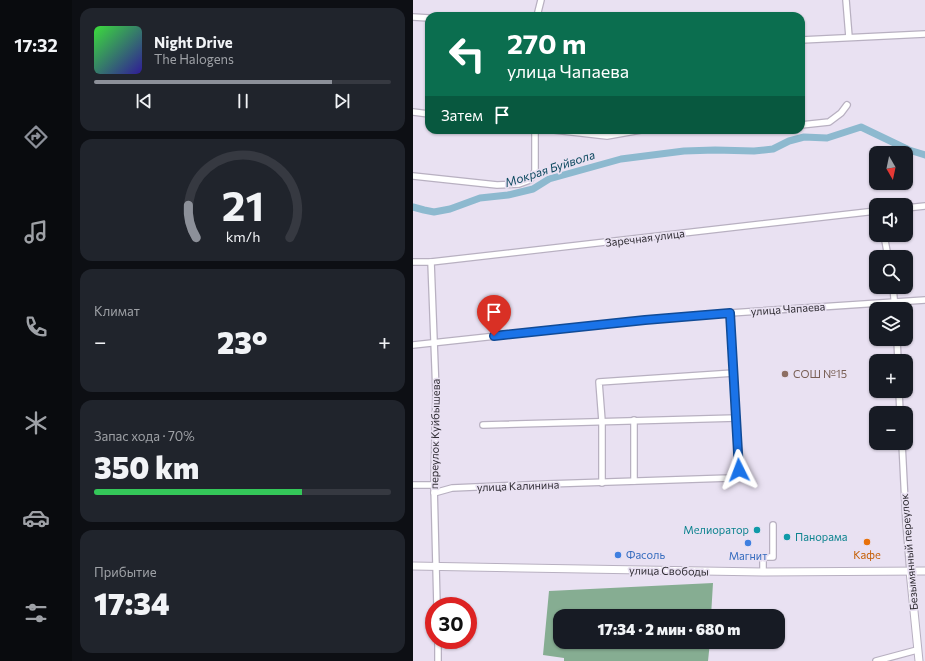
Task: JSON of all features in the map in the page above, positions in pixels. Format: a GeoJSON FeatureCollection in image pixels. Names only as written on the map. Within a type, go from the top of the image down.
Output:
{"type":"FeatureCollection","features":[{"type":"Feature","properties":{"kind":"main road","name":"улица Свободы"},"geometry":{"type":"LineString","coordinates":[[413,566],[763,572],[925,571]]}},
{"type":"Feature","properties":{"kind":"main road","name":"Безымянный переулок"},"geometry":{"type":"LineString","coordinates":[[910,571],[919,661]]}},
{"type":"Feature","properties":{"kind":"street"},"geometry":{"type":"LineString","coordinates":[[538,12],[541,0]]}},
{"type":"Feature","properties":{"kind":"street"},"geometry":{"type":"LineString","coordinates":[[846,0],[849,37]]}},
{"type":"Feature","properties":{"kind":"street"},"geometry":{"type":"LineString","coordinates":[[413,17],[425,18]]}},
{"type":"Feature","properties":{"kind":"street"},"geometry":{"type":"LineString","coordinates":[[805,40],[925,34]]}},
{"type":"Feature","properties":{"kind":"street"},"geometry":{"type":"LineString","coordinates":[[805,125],[829,122],[841,113],[847,105]]}},
{"type":"Feature","properties":{"kind":"street"},"geometry":{"type":"LineString","coordinates":[[413,112],[425,114]]}},
{"type":"Feature","properties":{"kind":"street"},"geometry":{"type":"LineString","coordinates":[[413,176],[497,185],[519,184],[531,180],[535,171],[535,134]]}},
{"type":"Feature","properties":{"kind":"street"},"geometry":{"type":"LineString","coordinates":[[589,134],[607,136],[618,134]]}},
{"type":"Feature","properties":{"kind":"street"},"geometry":{"type":"LineString","coordinates":[[913,207],[925,206]]}},
{"type":"Feature","properties":{"kind":"street","name":"Заречная улица"},"geometry":{"type":"LineString","coordinates":[[413,262],[431,262],[869,212]]}},
{"type":"Feature","properties":{"kind":"street","name":"переулок Куйбышева"},"geometry":{"type":"LineString","coordinates":[[431,262],[436,393],[434,493],[437,597]]}},
{"type":"Feature","properties":{"kind":"street"},"geometry":{"type":"LineString","coordinates":[[894,294],[895,302]]}},
{"type":"Feature","properties":{"kind":"street","name":"улица Чапаева"},"geometry":{"type":"LineString","coordinates":[[895,302],[925,300]]}},
{"type":"Feature","properties":{"kind":"street","name":"улица Чапаева"},"geometry":{"type":"LineString","coordinates":[[413,345],[645,320],[869,304]]}},
{"type":"Feature","properties":{"kind":"street"},"geometry":{"type":"LineString","coordinates":[[483,425],[737,418],[730,313]]}},
{"type":"Feature","properties":{"kind":"street"},"geometry":{"type":"LineString","coordinates":[[602,483],[602,421],[599,382],[734,373]]}},
{"type":"Feature","properties":{"kind":"street","name":"улица Калинина"},"geometry":{"type":"LineString","coordinates":[[434,493],[452,488],[730,478],[739,470],[737,418]]}},
{"type":"Feature","properties":{"kind":"street"},"geometry":{"type":"LineString","coordinates":[[634,420],[634,481]]}},
{"type":"Feature","properties":{"kind":"street","name":"Безымянный переулок"},"geometry":{"type":"LineString","coordinates":[[901,450],[910,571]]}},
{"type":"Feature","properties":{"kind":"street"},"geometry":{"type":"LineString","coordinates":[[413,485],[434,485]]}},
{"type":"Feature","properties":{"kind":"street"},"geometry":{"type":"LineString","coordinates":[[763,572],[763,557],[773,557],[773,525]]}},
{"type":"Feature","properties":{"kind":"street"},"geometry":{"type":"LineString","coordinates":[[438,649],[438,661]]}},
{"type":"Feature","properties":{"kind":"street"},"geometry":{"type":"LineString","coordinates":[[875,661],[917,650]]}},
{"type":"Feature","properties":{"kind":"green space"},"geometry":{"type":"Polygon","coordinates":[[[713,583],[711,609],[553,609],[553,649],[709,649],[708,661],[564,661],[564,658],[543,655],[549,591],[713,583]]]}},
{"type":"Feature","properties":{"kind":"waterway","name":"Мокрая Буйвола"},"geometry":{"type":"LineString","coordinates":[[413,207],[434,212],[450,209],[480,198],[508,195],[533,189],[549,179],[621,159],[684,151],[754,151],[773,149],[789,141],[804,137],[827,138],[861,127],[909,150],[925,155]]}},
{"type":"Feature","properties":{"kind":"place","name":"СОШ №15"},"geometry":{"type":"Point","coordinates":[785,374]}},
{"type":"Feature","properties":{"kind":"place","name":"Мелиоратор"},"geometry":{"type":"Point","coordinates":[757,530]}},
{"type":"Feature","properties":{"kind":"place","name":"Панорама"},"geometry":{"type":"Point","coordinates":[787,537]}},
{"type":"Feature","properties":{"kind":"place","name":"Кафе"},"geometry":{"type":"Point","coordinates":[867,542]}},
{"type":"Feature","properties":{"kind":"place","name":"Магнит"},"geometry":{"type":"Point","coordinates":[748,543]}},
{"type":"Feature","properties":{"kind":"place","name":"Фасоль"},"geometry":{"type":"Point","coordinates":[618,555]}},
{"type":"Feature","properties":{"kind":"route"},"geometry":{"type":"LineString","coordinates":[[494,336],[645,320],[730,313],[739,470]]}}]}
